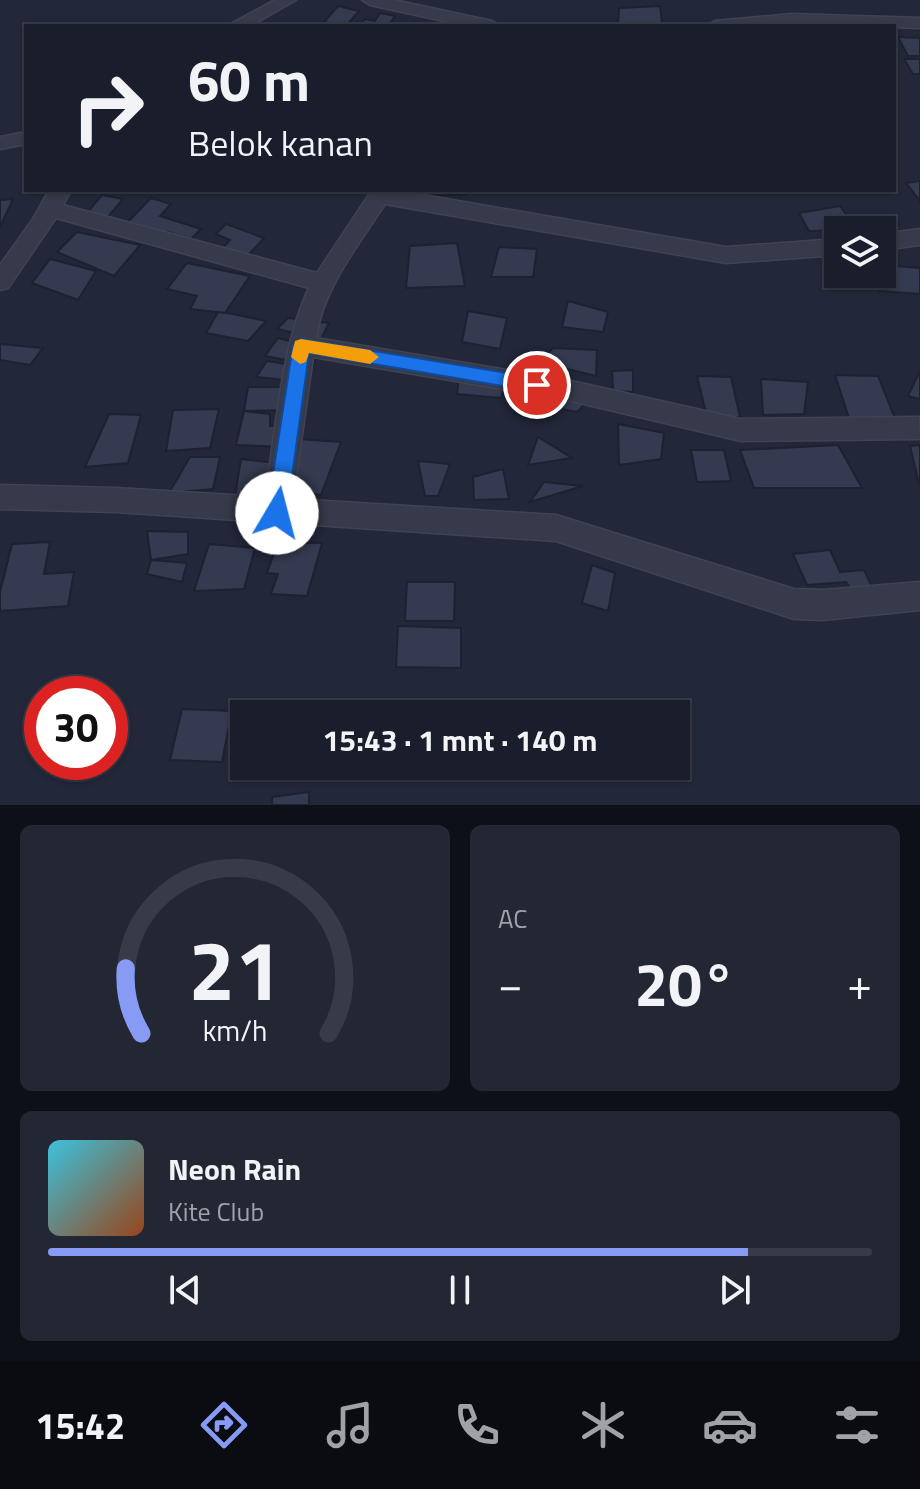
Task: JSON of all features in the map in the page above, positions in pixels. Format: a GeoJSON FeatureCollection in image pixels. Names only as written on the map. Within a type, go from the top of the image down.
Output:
{"type":"FeatureCollection","features":[{"type":"Feature","properties":{"kind":"street"},"geometry":{"type":"LineString","coordinates":[[240,24],[288,0]]}},
{"type":"Feature","properties":{"kind":"street"},"geometry":{"type":"LineString","coordinates":[[370,0],[483,24]]}},
{"type":"Feature","properties":{"kind":"street"},"geometry":{"type":"LineString","coordinates":[[737,24],[792,19],[920,23]]}},
{"type":"Feature","properties":{"kind":"street"},"geometry":{"type":"LineString","coordinates":[[0,143],[24,138]]}},
{"type":"Feature","properties":{"kind":"street"},"geometry":{"type":"LineString","coordinates":[[277,513],[307,317],[323,283],[380,193],[726,255],[824,249]]}},
{"type":"Feature","properties":{"kind":"street"},"geometry":{"type":"LineString","coordinates":[[0,282],[55,200],[323,283]]}},
{"type":"Feature","properties":{"kind":"street"},"geometry":{"type":"LineString","coordinates":[[896,240],[920,237]]}},
{"type":"Feature","properties":{"kind":"street"},"geometry":{"type":"LineString","coordinates":[[301,345],[567,390],[741,430],[919,428]]}},
{"type":"Feature","properties":{"kind":"street"},"geometry":{"type":"LineString","coordinates":[[0,497],[116,500],[277,513],[556,528],[794,604],[823,605],[920,596]]}},
{"type":"Feature","properties":{"kind":"building"},"geometry":{"type":"Polygon","coordinates":[[[338,6],[359,11],[348,24],[324,22],[338,6]]]}},
{"type":"Feature","properties":{"kind":"building"},"geometry":{"type":"Polygon","coordinates":[[[660,6],[662,24],[618,24],[619,8],[660,6]]]}},
{"type":"Feature","properties":{"kind":"building"},"geometry":{"type":"Polygon","coordinates":[[[380,13],[395,16],[389,24],[361,24],[365,19],[375,21],[380,13]]]}},
{"type":"Feature","properties":{"kind":"building"},"geometry":{"type":"Polygon","coordinates":[[[898,37],[920,38],[920,56],[908,56],[898,37]]]}},
{"type":"Feature","properties":{"kind":"building"},"geometry":{"type":"Polygon","coordinates":[[[904,59],[920,59],[920,74],[913,74],[904,59]]]}},
{"type":"Feature","properties":{"kind":"building"},"geometry":{"type":"Polygon","coordinates":[[[920,181],[920,201],[906,183],[920,181]]]}},
{"type":"Feature","properties":{"kind":"building"},"geometry":{"type":"Polygon","coordinates":[[[423,192],[467,192],[466,195],[421,195],[423,192]]]}},
{"type":"Feature","properties":{"kind":"building"},"geometry":{"type":"Polygon","coordinates":[[[102,195],[123,199],[102,224],[81,220],[102,195]]]}},
{"type":"Feature","properties":{"kind":"building"},"geometry":{"type":"Polygon","coordinates":[[[151,198],[171,204],[160,216],[201,229],[191,239],[168,232],[161,239],[123,227],[151,198]]]}},
{"type":"Feature","properties":{"kind":"building"},"geometry":{"type":"Polygon","coordinates":[[[13,199],[0,227],[0,200],[13,199]]]}},
{"type":"Feature","properties":{"kind":"building"},"geometry":{"type":"Polygon","coordinates":[[[840,206],[847,216],[824,216],[824,231],[809,231],[799,213],[840,206]]]}},
{"type":"Feature","properties":{"kind":"building"},"geometry":{"type":"Polygon","coordinates":[[[226,224],[264,238],[242,262],[218,253],[230,240],[216,234],[226,224]]]}},
{"type":"Feature","properties":{"kind":"building"},"geometry":{"type":"Polygon","coordinates":[[[77,232],[140,245],[114,276],[57,252],[77,232]]]}},
{"type":"Feature","properties":{"kind":"building"},"geometry":{"type":"Polygon","coordinates":[[[457,243],[465,286],[406,288],[410,246],[457,243]]]}},
{"type":"Feature","properties":{"kind":"building"},"geometry":{"type":"Polygon","coordinates":[[[499,247],[537,249],[533,277],[491,277],[499,247]]]}},
{"type":"Feature","properties":{"kind":"building"},"geometry":{"type":"Polygon","coordinates":[[[50,259],[96,271],[78,300],[32,283],[50,259]]]}},
{"type":"Feature","properties":{"kind":"building"},"geometry":{"type":"Polygon","coordinates":[[[187,263],[250,276],[225,313],[190,309],[197,296],[167,289],[187,263]]]}},
{"type":"Feature","properties":{"kind":"building"},"geometry":{"type":"Polygon","coordinates":[[[896,266],[920,268],[920,294],[879,291],[880,288],[896,288],[896,266]]]}},
{"type":"Feature","properties":{"kind":"building"},"geometry":{"type":"Polygon","coordinates":[[[568,301],[608,312],[603,332],[562,327],[568,301]]]}},
{"type":"Feature","properties":{"kind":"building"},"geometry":{"type":"Polygon","coordinates":[[[468,311],[507,318],[500,349],[462,342],[468,311]]]}},
{"type":"Feature","properties":{"kind":"building"},"geometry":{"type":"Polygon","coordinates":[[[218,312],[266,321],[248,341],[206,333],[218,312]]]}},
{"type":"Feature","properties":{"kind":"building"},"geometry":{"type":"Polygon","coordinates":[[[288,318],[329,323],[321,339],[277,329],[288,318]]]}},
{"type":"Feature","properties":{"kind":"building"},"geometry":{"type":"Polygon","coordinates":[[[278,338],[321,349],[312,365],[265,356],[278,338]]]}},
{"type":"Feature","properties":{"kind":"building"},"geometry":{"type":"Polygon","coordinates":[[[0,344],[43,348],[30,365],[0,360],[0,344]]]}},
{"type":"Feature","properties":{"kind":"building"},"geometry":{"type":"Polygon","coordinates":[[[553,348],[597,350],[596,376],[539,362],[553,348]]]}},
{"type":"Feature","properties":{"kind":"building"},"geometry":{"type":"Polygon","coordinates":[[[267,361],[298,366],[296,381],[256,377],[267,361]]]}},
{"type":"Feature","properties":{"kind":"building"},"geometry":{"type":"Polygon","coordinates":[[[633,370],[633,392],[613,391],[612,371],[633,370]]]}},
{"type":"Feature","properties":{"kind":"building"},"geometry":{"type":"Polygon","coordinates":[[[920,371],[920,399],[908,396],[920,371]]]}},
{"type":"Feature","properties":{"kind":"building"},"geometry":{"type":"Polygon","coordinates":[[[835,375],[878,376],[896,421],[850,421],[835,375]]]}},
{"type":"Feature","properties":{"kind":"building"},"geometry":{"type":"Polygon","coordinates":[[[697,376],[731,377],[740,417],[707,417],[697,376]]]}},
{"type":"Feature","properties":{"kind":"building"},"geometry":{"type":"Polygon","coordinates":[[[459,377],[505,386],[501,398],[457,394],[459,377]]]}},
{"type":"Feature","properties":{"kind":"building"},"geometry":{"type":"Polygon","coordinates":[[[761,379],[808,382],[804,414],[763,415],[761,379]]]}},
{"type":"Feature","properties":{"kind":"building"},"geometry":{"type":"Polygon","coordinates":[[[248,387],[282,387],[292,410],[244,411],[248,387]]]}},
{"type":"Feature","properties":{"kind":"building"},"geometry":{"type":"Polygon","coordinates":[[[550,392],[589,400],[577,412],[542,405],[550,392]]]}},
{"type":"Feature","properties":{"kind":"building"},"geometry":{"type":"Polygon","coordinates":[[[219,409],[210,448],[166,451],[173,410],[219,409]]]}},
{"type":"Feature","properties":{"kind":"building"},"geometry":{"type":"Polygon","coordinates":[[[244,411],[270,414],[270,426],[290,426],[287,447],[236,445],[244,411]]]}},
{"type":"Feature","properties":{"kind":"building"},"geometry":{"type":"Polygon","coordinates":[[[109,414],[141,415],[128,463],[85,467],[109,414]]]}},
{"type":"Feature","properties":{"kind":"building"},"geometry":{"type":"Polygon","coordinates":[[[618,424],[664,433],[661,459],[619,465],[618,424]]]}},
{"type":"Feature","properties":{"kind":"building"},"geometry":{"type":"Polygon","coordinates":[[[538,437],[572,458],[528,465],[538,437]]]}},
{"type":"Feature","properties":{"kind":"building"},"geometry":{"type":"Polygon","coordinates":[[[297,439],[341,442],[321,495],[281,490],[297,439]]]}},
{"type":"Feature","properties":{"kind":"building"},"geometry":{"type":"Polygon","coordinates":[[[838,445],[862,488],[754,488],[740,450],[838,445]]]}},
{"type":"Feature","properties":{"kind":"building"},"geometry":{"type":"Polygon","coordinates":[[[920,445],[920,484],[919,484],[910,446],[920,445]]]}},
{"type":"Feature","properties":{"kind":"building"},"geometry":{"type":"Polygon","coordinates":[[[691,450],[724,450],[731,481],[697,482],[691,450]]]}},
{"type":"Feature","properties":{"kind":"building"},"geometry":{"type":"Polygon","coordinates":[[[190,457],[220,457],[213,489],[169,493],[190,457]]]}},
{"type":"Feature","properties":{"kind":"building"},"geometry":{"type":"Polygon","coordinates":[[[241,459],[284,464],[271,496],[235,496],[241,459]]]}},
{"type":"Feature","properties":{"kind":"building"},"geometry":{"type":"Polygon","coordinates":[[[418,461],[450,464],[438,496],[425,496],[418,461]]]}},
{"type":"Feature","properties":{"kind":"building"},"geometry":{"type":"Polygon","coordinates":[[[503,469],[509,499],[474,500],[473,477],[503,469]]]}},
{"type":"Feature","properties":{"kind":"building"},"geometry":{"type":"Polygon","coordinates":[[[544,482],[583,486],[530,502],[544,482]]]}},
{"type":"Feature","properties":{"kind":"building"},"geometry":{"type":"Polygon","coordinates":[[[147,531],[188,532],[188,554],[151,560],[147,531]]]}},
{"type":"Feature","properties":{"kind":"building"},"geometry":{"type":"Polygon","coordinates":[[[50,542],[44,574],[74,572],[68,606],[0,611],[0,592],[12,544],[50,542]]]}},
{"type":"Feature","properties":{"kind":"building"},"geometry":{"type":"Polygon","coordinates":[[[278,542],[322,543],[307,596],[271,594],[278,574],[267,573],[278,542]]]}},
{"type":"Feature","properties":{"kind":"building"},"geometry":{"type":"Polygon","coordinates":[[[209,544],[255,548],[244,589],[194,591],[209,544]]]}},
{"type":"Feature","properties":{"kind":"building"},"geometry":{"type":"Polygon","coordinates":[[[830,550],[840,572],[864,570],[874,591],[853,592],[846,582],[807,585],[793,554],[830,550]]]}},
{"type":"Feature","properties":{"kind":"building"},"geometry":{"type":"Polygon","coordinates":[[[151,560],[187,563],[182,582],[147,574],[151,560]]]}},
{"type":"Feature","properties":{"kind":"building"},"geometry":{"type":"Polygon","coordinates":[[[592,565],[615,573],[608,611],[582,603],[592,565]]]}},
{"type":"Feature","properties":{"kind":"building"},"geometry":{"type":"Polygon","coordinates":[[[407,582],[455,582],[454,621],[405,621],[407,582]]]}},
{"type":"Feature","properties":{"kind":"building"},"geometry":{"type":"Polygon","coordinates":[[[398,626],[461,628],[461,668],[396,667],[398,626]]]}},
{"type":"Feature","properties":{"kind":"building"},"geometry":{"type":"Polygon","coordinates":[[[182,709],[230,711],[222,762],[170,760],[182,709]]]}},
{"type":"Feature","properties":{"kind":"building"},"geometry":{"type":"Polygon","coordinates":[[[309,792],[309,805],[272,805],[272,797],[309,792]]]}},
{"type":"Feature","properties":{"kind":"slow traffic"},"geometry":{"type":"LineString","coordinates":[[300,357],[301,345],[370,357]]}},
{"type":"Feature","properties":{"kind":"route"},"geometry":{"type":"LineString","coordinates":[[277,513],[301,345],[537,385]]}}]}
